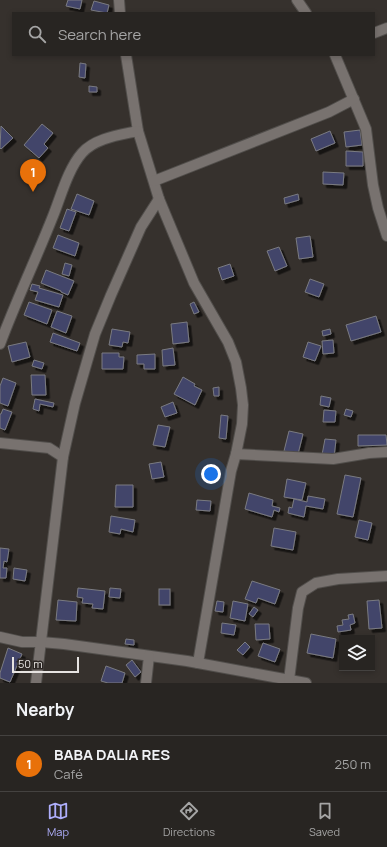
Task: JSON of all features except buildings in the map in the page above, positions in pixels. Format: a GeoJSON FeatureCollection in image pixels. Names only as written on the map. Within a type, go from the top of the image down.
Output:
{"type":"FeatureCollection","features":[{"type":"Feature","properties":{"kind":"street"},"geometry":{"type":"LineString","coordinates":[[119,0],[120,12]]}},
{"type":"Feature","properties":{"kind":"street"},"geometry":{"type":"LineString","coordinates":[[297,0],[305,12]]}},
{"type":"Feature","properties":{"kind":"street"},"geometry":{"type":"LineString","coordinates":[[375,34],[387,28]]}},
{"type":"Feature","properties":{"kind":"street"},"geometry":{"type":"LineString","coordinates":[[126,56],[138,131],[159,199],[194,283],[228,342],[236,362],[241,388],[243,405],[242,424],[231,471],[198,663]]}},
{"type":"Feature","properties":{"kind":"street"},"geometry":{"type":"LineString","coordinates":[[335,56],[366,129],[373,185],[378,208],[387,236]]}},
{"type":"Feature","properties":{"kind":"street"},"geometry":{"type":"LineString","coordinates":[[154,180],[329,112],[354,99]]}},
{"type":"Feature","properties":{"kind":"street"},"geometry":{"type":"LineString","coordinates":[[0,344],[18,296],[63,189],[82,153],[92,144],[119,135],[138,131]]}},
{"type":"Feature","properties":{"kind":"street"},"geometry":{"type":"LineString","coordinates":[[36,683],[62,457],[75,403],[95,334],[138,233],[159,199]]}},
{"type":"Feature","properties":{"kind":"street"},"geometry":{"type":"LineString","coordinates":[[0,443],[49,448],[62,457]]}},
{"type":"Feature","properties":{"kind":"street"},"geometry":{"type":"LineString","coordinates":[[236,454],[333,459],[369,453],[387,452]]}},
{"type":"Feature","properties":{"kind":"street"},"geometry":{"type":"LineString","coordinates":[[289,680],[298,608],[302,592],[316,583],[338,579],[387,576]]}},
{"type":"Feature","properties":{"kind":"street"},"geometry":{"type":"LineString","coordinates":[[0,637],[22,642],[41,642],[198,663],[306,683]]}},
{"type":"Feature","properties":{"kind":"street"},"geometry":{"type":"LineString","coordinates":[[146,683],[149,656]]}},
{"type":"Feature","properties":{"kind":"place","name":"BABA DALIA RES"},"geometry":{"type":"Point","coordinates":[33,192]}}]}
